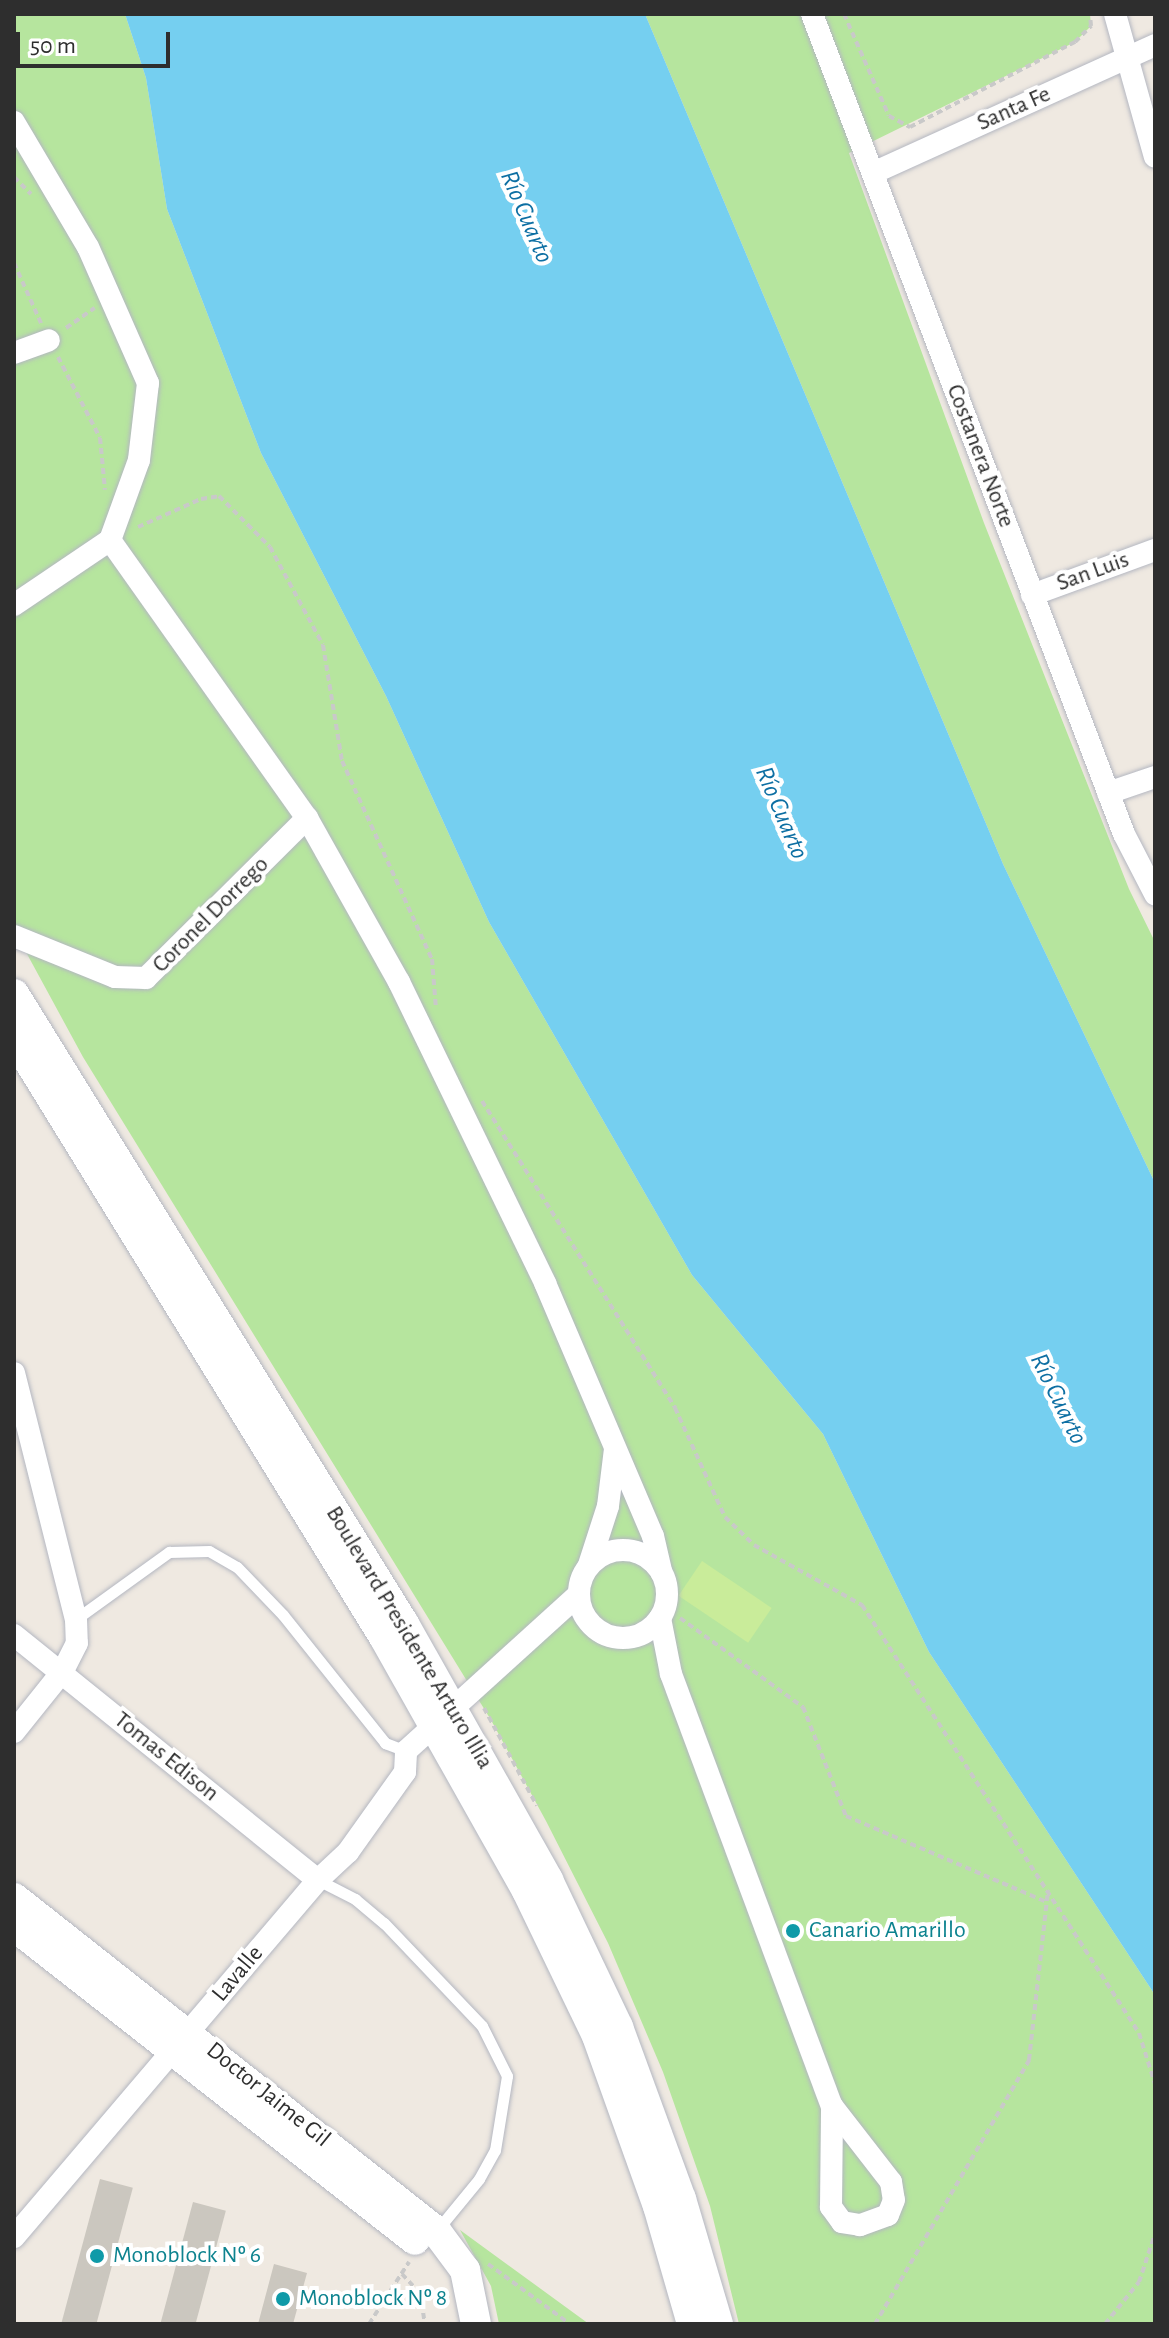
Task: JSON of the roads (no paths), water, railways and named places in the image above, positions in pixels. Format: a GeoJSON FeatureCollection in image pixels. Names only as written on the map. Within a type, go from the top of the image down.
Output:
{"type":"FeatureCollection","features":[{"type":"Feature","properties":{"kind":"main road","name":"Boulevard Presidente Arturo Illia"},"geometry":{"type":"LineString","coordinates":[[14,994],[445,1718],[597,2036],[663,2221],[692,2324]]}},
{"type":"Feature","properties":{"kind":"main road","name":"Boulevard Presidente Arturo Illia"},"geometry":{"type":"LineString","coordinates":[[14,1037],[548,1880],[618,2027],[681,2199],[718,2324]]}},
{"type":"Feature","properties":{"kind":"main road","name":"Doctor Jaime Gil"},"geometry":{"type":"LineString","coordinates":[[14,1898],[180,2040],[465,2270],[476,2324]]}},
{"type":"Feature","properties":{"kind":"main road","name":"Doctor Jaime Gil"},"geometry":{"type":"LineString","coordinates":[[14,1926],[180,2040]]}},
{"type":"Feature","properties":{"kind":"main road","name":"Doctor Jaime Gil"},"geometry":{"type":"LineString","coordinates":[[429,2238],[446,2278],[455,2324]]}},
{"type":"Feature","properties":{"kind":"street","name":"Costanera Norte"},"geometry":{"type":"LineString","coordinates":[[812,14],[1108,793],[1155,894]]}},
{"type":"Feature","properties":{"kind":"street"},"geometry":{"type":"LineString","coordinates":[[1115,14],[1155,157]]}},
{"type":"Feature","properties":{"kind":"street","name":"Santa Fe"},"geometry":{"type":"LineString","coordinates":[[873,173],[1155,45]]}},
{"type":"Feature","properties":{"kind":"street"},"geometry":{"type":"LineString","coordinates":[[14,122],[88,247],[148,383],[139,460],[110,540],[14,605]]}},
{"type":"Feature","properties":{"kind":"street"},"geometry":{"type":"LineString","coordinates":[[14,353],[49,340]]}},
{"type":"Feature","properties":{"kind":"street"},"geometry":{"type":"LineString","coordinates":[[110,540],[307,818],[399,982],[545,1283],[653,1536],[661,1572],[671,1674],[832,2106],[891,2182],[894,2200],[888,2215],[860,2225],[842,2222],[831,2207],[832,2106]]}},
{"type":"Feature","properties":{"kind":"street","name":"San Luis"},"geometry":{"type":"LineString","coordinates":[[1032,595],[1155,550]]}},
{"type":"Feature","properties":{"kind":"street"},"geometry":{"type":"LineString","coordinates":[[1108,793],[1155,777]]}},
{"type":"Feature","properties":{"kind":"street","name":"Coronel Dorrego"},"geometry":{"type":"LineString","coordinates":[[14,936],[115,977],[146,978],[307,818]]}},
{"type":"Feature","properties":{"kind":"street"},"geometry":{"type":"LineString","coordinates":[[14,1373],[76,1619],[77,1643],[62,1672],[14,1732]]}},
{"type":"Feature","properties":{"kind":"street"},"geometry":{"type":"LineString","coordinates":[[406,1751],[578,1595],[608,1506],[615,1447]]}},
{"type":"Feature","properties":{"kind":"street"},"geometry":{"type":"LineString","coordinates":[[589,1565],[613,1551],[627,1550],[652,1562],[661,1572]]}},
{"type":"Feature","properties":{"kind":"street"},"geometry":{"type":"LineString","coordinates":[[578,1595],[581,1610],[600,1633]]}},
{"type":"Feature","properties":{"kind":"street"},"geometry":{"type":"LineString","coordinates":[[547,1622],[614,1638],[643,1634],[663,1613]]}},
{"type":"Feature","properties":{"kind":"street"},"geometry":{"type":"LineString","coordinates":[[643,1634],[671,1674]]}},
{"type":"Feature","properties":{"kind":"street","name":"Tomas Edison"},"geometry":{"type":"LineString","coordinates":[[14,1635],[318,1880]]}},
{"type":"Feature","properties":{"kind":"street","name":"Lavalle"},"geometry":{"type":"LineString","coordinates":[[19,2222],[318,1880],[348,1852],[405,1772],[406,1751]]}},
{"type":"Feature","properties":{"kind":"lane"},"geometry":{"type":"LineString","coordinates":[[76,1619],[169,1552],[209,1551],[237,1567],[283,1615],[385,1743],[406,1751]]}},
{"type":"Feature","properties":{"kind":"lane"},"geometry":{"type":"LineString","coordinates":[[318,1880],[355,1899],[395,1934],[482,2026],[507,2076],[495,2150],[479,2179],[429,2238]]}},
{"type":"Feature","properties":{"kind":"water","name":"Río Cuarto"},"geometry":{"type":"Polygon","coordinates":[[[125,14],[645,14],[1003,864],[1155,1183],[1155,1995],[929,1652],[823,1434],[692,1275],[489,922],[386,696],[261,453],[167,209],[146,78],[125,14]]]}},
{"type":"Feature","properties":{"kind":"place","name":"Canario Amarillo"},"geometry":{"type":"Point","coordinates":[793,1931]}},
{"type":"Feature","properties":{"kind":"place","name":"Monoblock Nº 6"},"geometry":{"type":"Point","coordinates":[97,2256]}},
{"type":"Feature","properties":{"kind":"place","name":"Monoblock Nº 8"},"geometry":{"type":"Point","coordinates":[283,2299]}}]}
